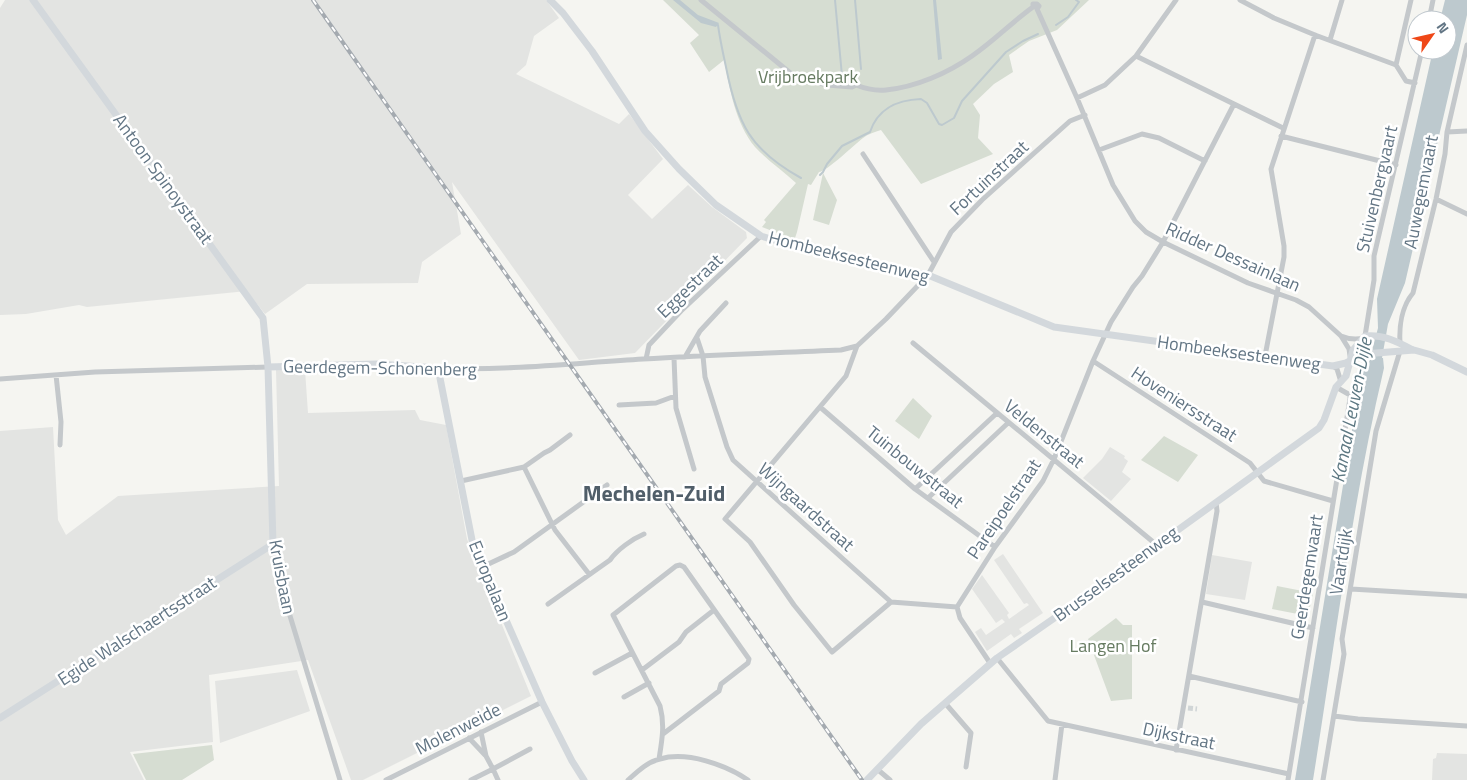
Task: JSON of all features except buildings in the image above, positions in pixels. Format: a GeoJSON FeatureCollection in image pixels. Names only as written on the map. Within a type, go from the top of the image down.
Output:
{"type":"FeatureCollection","features":[{"type":"Feature","properties":{"kind":"street","name":"Antoon Spinoystraat"},"geometry":{"type":"LineString","coordinates":[[33,0],[263,318],[268,367]]}},
{"type":"Feature","properties":{"kind":"street","name":"Hombeeksesteenweg"},"geometry":{"type":"LineString","coordinates":[[550,0],[563,13],[592,51],[645,131],[678,169],[716,205],[761,236],[849,260],[928,275],[1054,327],[1105,336],[1333,366],[1364,354],[1414,350]]}},
{"type":"Feature","properties":{"kind":"street","name":"Ridder Dessainlaan"},"geometry":{"type":"LineString","coordinates":[[701,0],[794,76],[827,85],[852,87],[856,85],[869,90],[886,90],[909,85],[928,79],[962,63],[1037,6],[1113,185],[1135,221],[1146,232],[1163,242],[1248,283],[1309,307],[1341,336],[1349,349],[1350,361]]}},
{"type":"Feature","properties":{"kind":"street"},"geometry":{"type":"LineString","coordinates":[[1077,98],[1105,85],[1136,56],[1176,0]]}},
{"type":"Feature","properties":{"kind":"street"},"geometry":{"type":"LineString","coordinates":[[1240,0],[1274,18],[1396,65],[1406,81],[1415,83]]}},
{"type":"Feature","properties":{"kind":"street"},"geometry":{"type":"LineString","coordinates":[[1330,40],[1342,0]]}},
{"type":"Feature","properties":{"kind":"street"},"geometry":{"type":"LineString","coordinates":[[1396,65],[1410,0]]}},
{"type":"Feature","properties":{"kind":"street"},"geometry":{"type":"LineString","coordinates":[[1265,356],[1284,257],[1284,246],[1270,169],[1315,35]]}},
{"type":"Feature","properties":{"kind":"street","name":"Auwegemvaart"},"geometry":{"type":"LineString","coordinates":[[1400,343],[1399,328],[1407,300],[1413,293],[1436,200],[1445,154],[1446,132],[1467,45]]}},
{"type":"Feature","properties":{"kind":"street"},"geometry":{"type":"LineString","coordinates":[[1136,56],[1283,128]]}},
{"type":"Feature","properties":{"kind":"street","name":"Stuivenbergvaart"},"geometry":{"type":"LineString","coordinates":[[1367,336],[1374,280],[1374,256],[1420,60]]}},
{"type":"Feature","properties":{"kind":"street","name":"Pareipoelstraat"},"geometry":{"type":"LineString","coordinates":[[957,607],[995,547],[1043,481],[1105,336],[1133,287],[1163,242],[1234,104]]}},
{"type":"Feature","properties":{"kind":"street","name":"Fortuinstraat"},"geometry":{"type":"LineString","coordinates":[[928,275],[952,232],[982,200],[1070,122],[1085,116]]}},
{"type":"Feature","properties":{"kind":"street"},"geometry":{"type":"LineString","coordinates":[[1446,132],[1467,130]]}},
{"type":"Feature","properties":{"kind":"street"},"geometry":{"type":"LineString","coordinates":[[1099,150],[1142,134],[1159,138],[1205,161]]}},
{"type":"Feature","properties":{"kind":"street"},"geometry":{"type":"LineString","coordinates":[[1281,136],[1396,165]]}},
{"type":"Feature","properties":{"kind":"street"},"geometry":{"type":"LineString","coordinates":[[862,154],[934,262]]}},
{"type":"Feature","properties":{"kind":"street"},"geometry":{"type":"LineString","coordinates":[[1436,200],[1467,214]]}},
{"type":"Feature","properties":{"kind":"street","name":"Eggestraat"},"geometry":{"type":"LineString","coordinates":[[646,359],[649,345],[681,311],[761,236]]}},
{"type":"Feature","properties":{"kind":"street"},"geometry":{"type":"LineString","coordinates":[[928,275],[857,346],[846,376],[725,519],[750,542],[794,605],[832,652],[892,602],[957,607],[960,618],[990,663]]}},
{"type":"Feature","properties":{"kind":"street"},"geometry":{"type":"LineString","coordinates":[[684,357],[700,330],[726,303]]}},
{"type":"Feature","properties":{"kind":"street"},"geometry":{"type":"LineString","coordinates":[[1341,336],[1358,339],[1367,336],[1390,339],[1414,350],[1432,355],[1467,372]]}},
{"type":"Feature","properties":{"kind":"street","name":"Brusselsesteenweg"},"geometry":{"type":"LineString","coordinates":[[867,780],[904,741],[990,663],[1156,546],[1318,428],[1324,420],[1339,385],[1346,376],[1353,350],[1367,336]]}},
{"type":"Feature","properties":{"kind":"street","name":"Wijngaardstraat"},"geometry":{"type":"LineString","coordinates":[[697,338],[703,356],[705,377],[727,447],[733,460],[892,602]]}},
{"type":"Feature","properties":{"kind":"street","name":"Veldenstraat"},"geometry":{"type":"LineString","coordinates":[[913,343],[1156,546]]}},
{"type":"Feature","properties":{"kind":"street","name":"Geerdegem-Schonenberg"},"geometry":{"type":"LineString","coordinates":[[0,380],[95,372],[376,364],[470,369],[548,366],[646,359],[841,350],[857,346]]}},
{"type":"Feature","properties":{"kind":"street","name":"Vaartdijk"},"geometry":{"type":"LineString","coordinates":[[1323,780],[1344,654],[1342,639],[1376,431],[1400,351]]}},
{"type":"Feature","properties":{"kind":"street"},"geometry":{"type":"LineString","coordinates":[[674,358],[676,408],[694,470]]}},
{"type":"Feature","properties":{"kind":"street","name":"Hoveniersstraat"},"geometry":{"type":"LineString","coordinates":[[1093,361],[1250,464],[1264,481],[1333,501]]}},
{"type":"Feature","properties":{"kind":"street","name":"Hombeeksesteenweg"},"geometry":{"type":"LineString","coordinates":[[1333,366],[1337,369],[1339,385]]}},
{"type":"Feature","properties":{"kind":"street","name":"Kruisbaan"},"geometry":{"type":"LineString","coordinates":[[268,367],[273,544],[280,584],[340,780]]}},
{"type":"Feature","properties":{"kind":"street","name":"Europalaan"},"geometry":{"type":"LineString","coordinates":[[438,368],[473,545],[542,702],[568,754],[584,780]]}},
{"type":"Feature","properties":{"kind":"street"},"geometry":{"type":"LineString","coordinates":[[56,375],[61,422],[60,445]]}},
{"type":"Feature","properties":{"kind":"street","name":"Geerdegemvaart"},"geometry":{"type":"LineString","coordinates":[[1289,777],[1350,398],[1350,394],[1339,385]]}},
{"type":"Feature","properties":{"kind":"street"},"geometry":{"type":"LineString","coordinates":[[619,406],[656,402],[676,396]]}},
{"type":"Feature","properties":{"kind":"street","name":"Tuinbouwstraat"},"geometry":{"type":"LineString","coordinates":[[820,407],[915,489],[995,547]]}},
{"type":"Feature","properties":{"kind":"street"},"geometry":{"type":"LineString","coordinates":[[915,489],[997,413]]}},
{"type":"Feature","properties":{"kind":"street"},"geometry":{"type":"LineString","coordinates":[[928,498],[1008,423]]}},
{"type":"Feature","properties":{"kind":"street"},"geometry":{"type":"LineString","coordinates":[[460,481],[524,467],[570,435]]}},
{"type":"Feature","properties":{"kind":"street"},"geometry":{"type":"LineString","coordinates":[[524,467],[552,525],[589,574]]}},
{"type":"Feature","properties":{"kind":"street"},"geometry":{"type":"LineString","coordinates":[[482,567],[514,552],[607,485]]}},
{"type":"Feature","properties":{"kind":"street"},"geometry":{"type":"LineString","coordinates":[[1176,750],[1186,707],[1189,676],[1217,511],[1216,502]]}},
{"type":"Feature","properties":{"kind":"street"},"geometry":{"type":"LineString","coordinates":[[548,604],[644,534]]}},
{"type":"Feature","properties":{"kind":"street","name":"Egide Walschaertsstraat"},"geometry":{"type":"LineString","coordinates":[[0,718],[273,544]]}},
{"type":"Feature","properties":{"kind":"street"},"geometry":{"type":"LineString","coordinates":[[659,759],[664,734],[660,706],[614,615],[676,566],[680,565],[684,567],[749,659],[748,663],[721,684],[718,691],[664,734]]}},
{"type":"Feature","properties":{"kind":"street"},"geometry":{"type":"LineString","coordinates":[[1351,589],[1467,596]]}},
{"type":"Feature","properties":{"kind":"street"},"geometry":{"type":"LineString","coordinates":[[1202,602],[1313,628]]}},
{"type":"Feature","properties":{"kind":"street"},"geometry":{"type":"LineString","coordinates":[[642,670],[679,642],[686,632],[714,610]]}},
{"type":"Feature","properties":{"kind":"street"},"geometry":{"type":"LineString","coordinates":[[595,673],[632,653]]}},
{"type":"Feature","properties":{"kind":"street","name":"Dijkstraat"},"geometry":{"type":"LineString","coordinates":[[997,658],[1048,720],[1289,777]]}},
{"type":"Feature","properties":{"kind":"street"},"geometry":{"type":"LineString","coordinates":[[1189,676],[1302,702]]}},
{"type":"Feature","properties":{"kind":"street"},"geometry":{"type":"LineString","coordinates":[[624,697],[649,682]]}},
{"type":"Feature","properties":{"kind":"street","name":"Molenweide"},"geometry":{"type":"LineString","coordinates":[[386,780],[542,702]]}},
{"type":"Feature","properties":{"kind":"street"},"geometry":{"type":"LineString","coordinates":[[945,703],[971,733],[966,766]]}},
{"type":"Feature","properties":{"kind":"street"},"geometry":{"type":"LineString","coordinates":[[1334,716],[1467,726]]}},
{"type":"Feature","properties":{"kind":"street"},"geometry":{"type":"LineString","coordinates":[[1055,780],[1062,724]]}},
{"type":"Feature","properties":{"kind":"street"},"geometry":{"type":"LineString","coordinates":[[481,732],[486,756],[498,780]]}},
{"type":"Feature","properties":{"kind":"street"},"geometry":{"type":"LineString","coordinates":[[469,738],[486,756]]}},
{"type":"Feature","properties":{"kind":"street"},"geometry":{"type":"LineString","coordinates":[[471,780],[530,749]]}},
{"type":"Feature","properties":{"kind":"street"},"geometry":{"type":"LineString","coordinates":[[628,780],[639,770],[659,759],[676,757],[714,763],[748,780]]}},
{"type":"Feature","properties":{"kind":"street"},"geometry":{"type":"LineString","coordinates":[[877,769],[890,780]]}},
{"type":"Feature","properties":{"kind":"shaded area"},"geometry":{"type":"Polygon","coordinates":[[[5,0],[546,0],[559,18],[534,36],[526,65],[516,74],[619,124],[629,114],[663,159],[628,195],[652,219],[688,185],[712,207],[746,232],[747,238],[635,353],[579,360],[452,182],[461,234],[422,262],[418,283],[307,284],[265,314],[247,291],[87,307],[79,305],[26,314],[0,315],[0,8],[5,0]]]}},
{"type":"Feature","properties":{"kind":"shaded area"},"geometry":{"type":"Polygon","coordinates":[[[673,0],[680,0],[698,15],[719,23],[716,27],[701,23],[673,0]]]}},
{"type":"Feature","properties":{"kind":"shaded area"},"geometry":{"type":"Polygon","coordinates":[[[933,0],[936,0],[942,59],[938,60],[933,0]]]}},
{"type":"Feature","properties":{"kind":"shaded area"},"geometry":{"type":"Polygon","coordinates":[[[1445,0],[1467,0],[1467,15],[1457,58],[1457,10],[1442,10],[1445,0]]]}},
{"type":"Feature","properties":{"kind":"shaded area"},"geometry":{"type":"Polygon","coordinates":[[[1431,60],[1457,60],[1405,283],[1388,324],[1382,358],[1384,368],[1353,522],[1313,780],[1295,780],[1361,375],[1369,362],[1378,328],[1377,299],[1431,60]]]}},
{"type":"Feature","properties":{"kind":"shaded area"},"geometry":{"type":"Polygon","coordinates":[[[276,370],[305,370],[308,413],[415,410],[420,420],[446,425],[467,539],[531,696],[363,780],[351,780],[308,660],[209,675],[213,742],[130,752],[144,780],[0,780],[0,431],[53,427],[58,520],[66,535],[118,496],[279,486],[276,370]]]}},
{"type":"Feature","properties":{"kind":"shaded area"},"geometry":{"type":"Polygon","coordinates":[[[1110,447],[1125,456],[1124,458],[1128,461],[1122,472],[1131,479],[1111,501],[1083,478],[1102,459],[1110,447]]]}},
{"type":"Feature","properties":{"kind":"shaded area"},"geometry":{"type":"Polygon","coordinates":[[[1003,554],[1043,613],[1019,629],[1022,633],[1014,638],[1011,634],[987,651],[975,632],[981,628],[986,635],[1005,622],[1002,619],[996,623],[972,589],[982,575],[1009,613],[1007,615],[1009,619],[1029,605],[1027,603],[1024,604],[994,560],[1003,554]]]}},
{"type":"Feature","properties":{"kind":"shaded area"},"geometry":{"type":"Polygon","coordinates":[[[1212,555],[1252,562],[1245,600],[1206,594],[1212,555]]]}},
{"type":"Feature","properties":{"kind":"shaded area"},"geometry":{"type":"Polygon","coordinates":[[[297,670],[310,711],[220,743],[215,681],[297,670]]]}},
{"type":"Feature","properties":{"kind":"shaded area"},"geometry":{"type":"Polygon","coordinates":[[[1437,753],[1467,754],[1467,780],[1432,780],[1433,759],[1436,758],[1437,753]]]}},
{"type":"Feature","properties":{"kind":"green space","name":"Vrijbroekpark"},"geometry":{"type":"Polygon","coordinates":[[[663,0],[1089,0],[1057,30],[1029,41],[1009,55],[1013,72],[994,84],[973,104],[980,115],[978,138],[993,154],[921,184],[881,130],[872,133],[863,138],[828,168],[819,172],[811,185],[808,184],[797,232],[793,239],[762,227],[766,222],[764,220],[796,183],[760,152],[748,138],[734,105],[724,60],[709,72],[690,43],[699,35],[663,0]]]}},
{"type":"Feature","properties":{"kind":"green space"},"geometry":{"type":"Polygon","coordinates":[[[823,173],[837,200],[829,225],[813,220],[823,173]]]}},
{"type":"Feature","properties":{"kind":"green space"},"geometry":{"type":"Polygon","coordinates":[[[913,398],[932,416],[919,439],[895,421],[913,398]]]}},
{"type":"Feature","properties":{"kind":"green space"},"geometry":{"type":"Polygon","coordinates":[[[1164,436],[1198,455],[1178,482],[1141,460],[1164,436]]]}},
{"type":"Feature","properties":{"kind":"green space"},"geometry":{"type":"Polygon","coordinates":[[[1277,586],[1313,593],[1308,616],[1272,609],[1277,586]]]}},
{"type":"Feature","properties":{"kind":"green space","name":"Langen Hof"},"geometry":{"type":"Polygon","coordinates":[[[1116,618],[1123,625],[1132,625],[1132,699],[1111,701],[1088,639],[1116,618]]]}},
{"type":"Feature","properties":{"kind":"green space"},"geometry":{"type":"Polygon","coordinates":[[[212,745],[214,760],[182,780],[146,780],[133,754],[212,745]]]}},
{"type":"Feature","properties":{"kind":"waterway"},"geometry":{"type":"LineString","coordinates":[[835,0],[842,76]]}},
{"type":"Feature","properties":{"kind":"waterway"},"geometry":{"type":"LineString","coordinates":[[855,0],[861,69]]}},
{"type":"Feature","properties":{"kind":"waterway"},"geometry":{"type":"LineString","coordinates":[[1056,25],[1068,17],[1079,2],[1076,0]]}},
{"type":"Feature","properties":{"kind":"waterway"},"geometry":{"type":"LineString","coordinates":[[715,25],[718,25],[730,87],[741,119],[749,133],[769,157],[801,178]]}},
{"type":"Feature","properties":{"kind":"waterway"},"geometry":{"type":"LineString","coordinates":[[820,175],[842,146],[870,132],[883,111],[896,104],[921,99],[927,103],[939,124],[942,125],[954,118],[962,101],[1006,52],[1038,34]]}},
{"type":"Feature","properties":{"kind":"tunnel"},"geometry":{"type":"LineString","coordinates":[[1188,708],[1197,709]]}},
{"type":"Feature","properties":{"kind":"railway"},"geometry":{"type":"LineString","coordinates":[[313,0],[862,780]]}},
{"type":"Feature","properties":{"kind":"district","name":"Mechelen-Zuid"},"geometry":{"type":"Point","coordinates":[654,493]}},
{"type":"Feature","properties":{"kind":"water label","name":"Kanaal Leuven-Dijle"},"geometry":{"type":"Point","coordinates":[1351,410]}}]}
